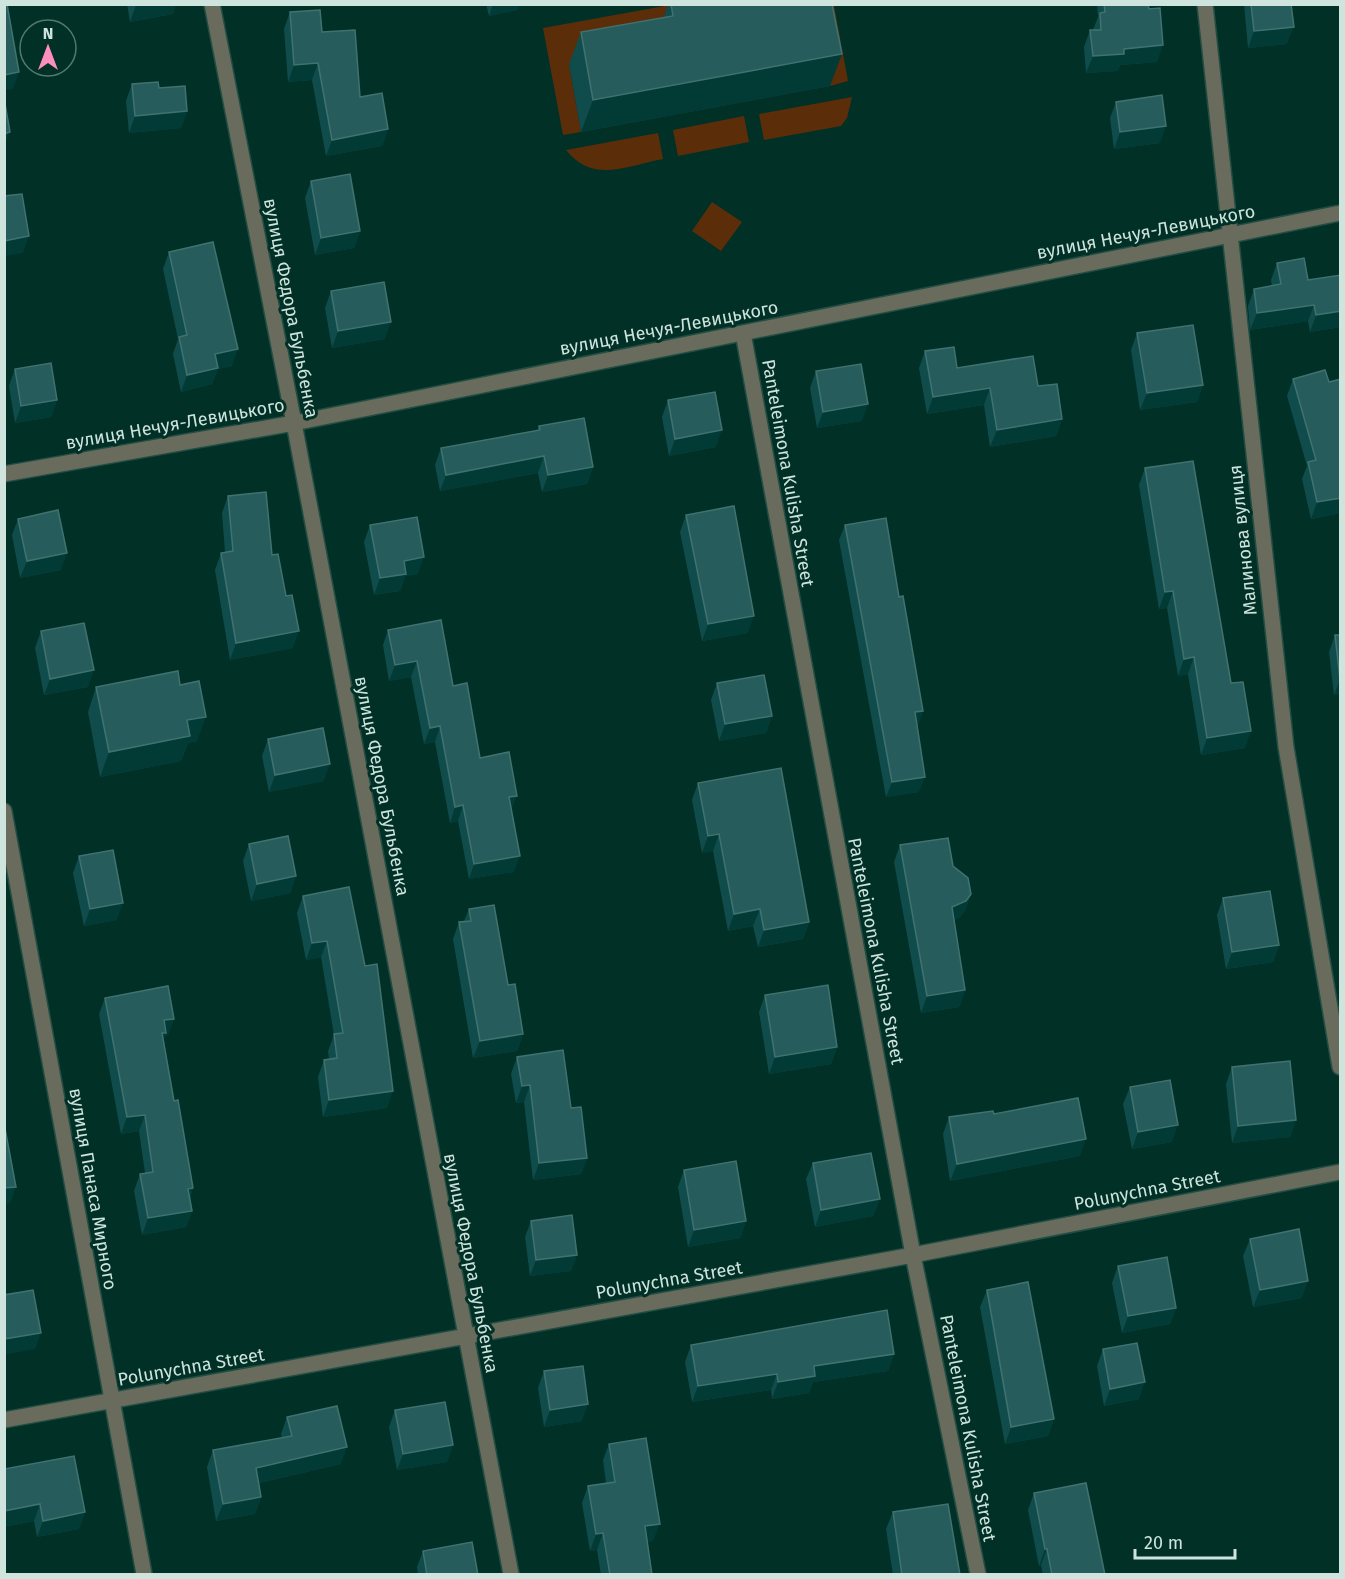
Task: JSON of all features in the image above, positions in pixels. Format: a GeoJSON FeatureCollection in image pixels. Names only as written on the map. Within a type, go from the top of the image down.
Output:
{"type":"FeatureCollection","features":[{"type":"Feature","properties":{"kind":"street","name":"вулиця Федора Бульбенка"},"geometry":{"type":"LineString","coordinates":[[212,4],[294,423],[511,1575]]}},
{"type":"Feature","properties":{"kind":"street","name":"Малинова вулиця"},"geometry":{"type":"LineString","coordinates":[[1205,4],[1228,236],[1286,747],[1341,1067]]}},
{"type":"Feature","properties":{"kind":"street","name":"вулиця Нечуя-Левицького"},"geometry":{"type":"LineString","coordinates":[[4,474],[294,423],[1341,213]]}},
{"type":"Feature","properties":{"kind":"street","name":"Panteleimona Kulisha Street"},"geometry":{"type":"LineString","coordinates":[[743,333],[913,1255],[978,1575]]}},
{"type":"Feature","properties":{"kind":"street","name":"вулиця Панаса Мирного"},"geometry":{"type":"LineString","coordinates":[[4,811],[144,1575]]}},
{"type":"Feature","properties":{"kind":"street","name":"Polunychna Street"},"geometry":{"type":"LineString","coordinates":[[4,1420],[913,1255],[1341,1172]]}},
{"type":"Feature","properties":{"kind":"shaded area"},"geometry":{"type":"Polygon","coordinates":[[[670,5],[834,5],[848,81],[830,86],[817,19],[569,64],[581,132],[563,135],[543,28],[670,5]]]}},
{"type":"Feature","properties":{"kind":"shaded area"},"geometry":{"type":"Polygon","coordinates":[[[852,97],[847,118],[841,126],[764,140],[759,114],[852,97]]]}},
{"type":"Feature","properties":{"kind":"shaded area"},"geometry":{"type":"Polygon","coordinates":[[[744,116],[749,142],[678,156],[673,130],[744,116]]]}},
{"type":"Feature","properties":{"kind":"shaded area"},"geometry":{"type":"Polygon","coordinates":[[[658,133],[663,159],[623,168],[599,170],[587,167],[566,150],[658,133]]]}},
{"type":"Feature","properties":{"kind":"shaded area"},"geometry":{"type":"Polygon","coordinates":[[[712,202],[742,222],[721,251],[692,231],[712,202]]]}},
{"type":"Feature","properties":{"kind":"building"},"geometry":{"type":"Polygon","coordinates":[[[4,4],[7,4],[18,72],[4,75],[4,4]]]}},
{"type":"Feature","properties":{"kind":"building"},"geometry":{"type":"Polygon","coordinates":[[[671,4],[832,4],[842,54],[593,100],[581,32],[673,16],[671,4]]]}},
{"type":"Feature","properties":{"kind":"building"},"geometry":{"type":"Polygon","coordinates":[[[1104,4],[1148,4],[1149,9],[1160,8],[1163,45],[1124,49],[1124,54],[1093,56],[1090,30],[1101,30],[1100,13],[1105,12],[1104,4]]]}},
{"type":"Feature","properties":{"kind":"building"},"geometry":{"type":"Polygon","coordinates":[[[1251,4],[1291,4],[1294,27],[1254,31],[1251,4]]]}},
{"type":"Feature","properties":{"kind":"building"},"geometry":{"type":"Polygon","coordinates":[[[320,10],[322,32],[355,30],[360,97],[382,93],[388,129],[332,140],[318,63],[294,65],[290,12],[320,10]]]}},
{"type":"Feature","properties":{"kind":"building"},"geometry":{"type":"Polygon","coordinates":[[[158,82],[159,88],[185,86],[187,111],[135,116],[132,84],[158,82]]]}},
{"type":"Feature","properties":{"kind":"building"},"geometry":{"type":"Polygon","coordinates":[[[1162,95],[1166,126],[1120,132],[1116,102],[1162,95]]]}},
{"type":"Feature","properties":{"kind":"building"},"geometry":{"type":"Polygon","coordinates":[[[4,98],[10,132],[4,134],[4,98]]]}},
{"type":"Feature","properties":{"kind":"building"},"geometry":{"type":"Polygon","coordinates":[[[350,174],[360,231],[321,238],[311,181],[350,174]]]}},
{"type":"Feature","properties":{"kind":"building"},"geometry":{"type":"Polygon","coordinates":[[[22,194],[29,236],[4,241],[4,196],[22,194]]]}},
{"type":"Feature","properties":{"kind":"building"},"geometry":{"type":"Polygon","coordinates":[[[213,242],[238,349],[215,354],[218,368],[187,375],[179,337],[187,335],[169,252],[213,242]]]}},
{"type":"Feature","properties":{"kind":"building"},"geometry":{"type":"Polygon","coordinates":[[[1304,258],[1308,280],[1341,275],[1341,311],[1316,315],[1314,305],[1257,313],[1254,289],[1281,284],[1277,263],[1304,258]]]}},
{"type":"Feature","properties":{"kind":"building"},"geometry":{"type":"Polygon","coordinates":[[[384,282],[391,322],[338,331],[331,291],[384,282]]]}},
{"type":"Feature","properties":{"kind":"building"},"geometry":{"type":"Polygon","coordinates":[[[1193,325],[1203,385],[1147,393],[1137,333],[1193,325]]]}},
{"type":"Feature","properties":{"kind":"building"},"geometry":{"type":"Polygon","coordinates":[[[954,347],[957,368],[1033,356],[1038,386],[1057,384],[1062,419],[997,430],[990,388],[933,397],[925,351],[954,347]]]}},
{"type":"Feature","properties":{"kind":"building"},"geometry":{"type":"Polygon","coordinates":[[[51,363],[57,400],[21,406],[15,369],[51,363]]]}},
{"type":"Feature","properties":{"kind":"building"},"geometry":{"type":"Polygon","coordinates":[[[861,364],[868,404],[823,412],[816,371],[861,364]]]}},
{"type":"Feature","properties":{"kind":"building"},"geometry":{"type":"Polygon","coordinates":[[[1325,370],[1329,382],[1341,379],[1341,498],[1317,502],[1308,462],[1316,460],[1293,379],[1325,370]]]}},
{"type":"Feature","properties":{"kind":"building"},"geometry":{"type":"Polygon","coordinates":[[[715,392],[722,430],[675,439],[668,400],[715,392]]]}},
{"type":"Feature","properties":{"kind":"building"},"geometry":{"type":"Polygon","coordinates":[[[584,418],[593,467],[548,475],[544,456],[446,475],[441,448],[540,430],[539,426],[584,418]]]}},
{"type":"Feature","properties":{"kind":"building"},"geometry":{"type":"Polygon","coordinates":[[[1193,461],[1231,683],[1243,682],[1251,731],[1207,738],[1194,657],[1184,659],[1173,591],[1165,592],[1145,468],[1193,461]]]}},
{"type":"Feature","properties":{"kind":"building"},"geometry":{"type":"Polygon","coordinates":[[[266,492],[272,555],[278,554],[286,596],[292,595],[299,631],[236,643],[221,553],[233,551],[228,496],[266,492]]]}},
{"type":"Feature","properties":{"kind":"building"},"geometry":{"type":"Polygon","coordinates":[[[734,506],[754,616],[708,624],[686,515],[734,506]]]}},
{"type":"Feature","properties":{"kind":"building"},"geometry":{"type":"Polygon","coordinates":[[[58,510],[67,553],[27,561],[18,519],[58,510]]]}},
{"type":"Feature","properties":{"kind":"building"},"geometry":{"type":"Polygon","coordinates":[[[417,517],[424,557],[404,561],[406,574],[380,578],[370,525],[417,517]]]}},
{"type":"Feature","properties":{"kind":"building"},"geometry":{"type":"Polygon","coordinates":[[[886,518],[899,597],[903,596],[923,711],[915,712],[925,777],[892,782],[845,525],[886,518]]]}},
{"type":"Feature","properties":{"kind":"building"},"geometry":{"type":"Polygon","coordinates":[[[441,620],[453,686],[467,683],[480,758],[509,752],[517,796],[509,797],[520,856],[474,864],[463,805],[455,807],[440,726],[430,728],[417,661],[395,665],[388,630],[441,620]]]}},
{"type":"Feature","properties":{"kind":"building"},"geometry":{"type":"Polygon","coordinates":[[[84,623],[94,670],[50,679],[41,631],[84,623]]]}},
{"type":"Feature","properties":{"kind":"building"},"geometry":{"type":"Polygon","coordinates":[[[1335,635],[1341,635],[1340,679],[1335,635]]]}},
{"type":"Feature","properties":{"kind":"building"},"geometry":{"type":"Polygon","coordinates":[[[178,671],[180,685],[199,681],[206,717],[187,720],[190,736],[109,752],[96,687],[178,671]]]}},
{"type":"Feature","properties":{"kind":"building"},"geometry":{"type":"Polygon","coordinates":[[[764,675],[772,716],[725,724],[717,683],[764,675]]]}},
{"type":"Feature","properties":{"kind":"building"},"geometry":{"type":"Polygon","coordinates":[[[323,728],[330,764],[275,775],[268,739],[323,728]]]}},
{"type":"Feature","properties":{"kind":"building"},"geometry":{"type":"Polygon","coordinates":[[[781,768],[809,922],[764,930],[760,909],[734,914],[719,834],[708,836],[698,783],[781,768]]]}},
{"type":"Feature","properties":{"kind":"building"},"geometry":{"type":"Polygon","coordinates":[[[288,836],[296,876],[257,884],[249,844],[288,836]]]}},
{"type":"Feature","properties":{"kind":"building"},"geometry":{"type":"Polygon","coordinates":[[[948,838],[953,866],[968,878],[971,894],[966,901],[952,907],[965,990],[927,996],[900,845],[948,838]]]}},
{"type":"Feature","properties":{"kind":"building"},"geometry":{"type":"Polygon","coordinates":[[[113,850],[123,903],[90,909],[79,856],[113,850]]]}},
{"type":"Feature","properties":{"kind":"building"},"geometry":{"type":"Polygon","coordinates":[[[349,887],[365,966],[377,964],[393,1091],[329,1100],[324,1060],[337,1058],[334,1034],[343,1033],[327,941],[312,943],[303,896],[349,887]]]}},
{"type":"Feature","properties":{"kind":"building"},"geometry":{"type":"Polygon","coordinates":[[[1270,891],[1279,945],[1232,952],[1223,898],[1270,891]]]}},
{"type":"Feature","properties":{"kind":"building"},"geometry":{"type":"Polygon","coordinates":[[[494,905],[508,985],[515,984],[523,1034],[480,1041],[459,922],[471,921],[469,909],[494,905]]]}},
{"type":"Feature","properties":{"kind":"building"},"geometry":{"type":"Polygon","coordinates":[[[828,985],[837,1047],[775,1057],[765,995],[828,985]]]}},
{"type":"Feature","properties":{"kind":"building"},"geometry":{"type":"Polygon","coordinates":[[[168,986],[174,1019],[164,1020],[166,1033],[162,1033],[174,1101],[178,1100],[193,1188],[188,1189],[192,1211],[148,1218],[140,1174],[153,1172],[145,1115],[127,1117],[105,998],[168,986]]]}},
{"type":"Feature","properties":{"kind":"building"},"geometry":{"type":"Polygon","coordinates":[[[563,1050],[571,1108],[581,1107],[587,1158],[539,1163],[530,1085],[522,1086],[517,1057],[563,1050]]]}},
{"type":"Feature","properties":{"kind":"building"},"geometry":{"type":"Polygon","coordinates":[[[1290,1061],[1296,1120],[1238,1126],[1232,1067],[1290,1061]]]}},
{"type":"Feature","properties":{"kind":"building"},"geometry":{"type":"Polygon","coordinates":[[[1170,1080],[1178,1125],[1138,1132],[1130,1087],[1170,1080]]]}},
{"type":"Feature","properties":{"kind":"building"},"geometry":{"type":"Polygon","coordinates":[[[1078,1098],[1086,1139],[957,1164],[949,1117],[993,1111],[994,1114],[1078,1098]]]}},
{"type":"Feature","properties":{"kind":"building"},"geometry":{"type":"Polygon","coordinates":[[[4,1123],[16,1187],[4,1188],[4,1123]]]}},
{"type":"Feature","properties":{"kind":"building"},"geometry":{"type":"Polygon","coordinates":[[[871,1153],[880,1199],[821,1210],[813,1163],[871,1153]]]}},
{"type":"Feature","properties":{"kind":"building"},"geometry":{"type":"Polygon","coordinates":[[[736,1161],[746,1221],[694,1230],[684,1170],[736,1161]]]}},
{"type":"Feature","properties":{"kind":"building"},"geometry":{"type":"Polygon","coordinates":[[[572,1215],[577,1255],[536,1260],[531,1221],[572,1215]]]}},
{"type":"Feature","properties":{"kind":"building"},"geometry":{"type":"Polygon","coordinates":[[[1299,1229],[1308,1281],[1260,1290],[1250,1239],[1299,1229]]]}},
{"type":"Feature","properties":{"kind":"building"},"geometry":{"type":"Polygon","coordinates":[[[1167,1257],[1176,1308],[1128,1316],[1118,1266],[1167,1257]]]}},
{"type":"Feature","properties":{"kind":"building"},"geometry":{"type":"Polygon","coordinates":[[[1028,1282],[1054,1419],[1011,1427],[987,1290],[1028,1282]]]}},
{"type":"Feature","properties":{"kind":"building"},"geometry":{"type":"Polygon","coordinates":[[[33,1290],[41,1333],[4,1339],[4,1295],[33,1290]]]}},
{"type":"Feature","properties":{"kind":"building"},"geometry":{"type":"Polygon","coordinates":[[[887,1310],[894,1354],[814,1366],[815,1376],[778,1382],[777,1374],[698,1386],[691,1345],[887,1310]]]}},
{"type":"Feature","properties":{"kind":"building"},"geometry":{"type":"Polygon","coordinates":[[[1137,1343],[1145,1382],[1110,1389],[1103,1349],[1137,1343]]]}},
{"type":"Feature","properties":{"kind":"building"},"geometry":{"type":"Polygon","coordinates":[[[583,1366],[588,1404],[550,1410],[544,1371],[583,1366]]]}},
{"type":"Feature","properties":{"kind":"building"},"geometry":{"type":"Polygon","coordinates":[[[445,1402],[453,1445],[403,1454],[395,1410],[445,1402]]]}},
{"type":"Feature","properties":{"kind":"building"},"geometry":{"type":"Polygon","coordinates":[[[337,1406],[347,1447],[256,1468],[261,1497],[223,1504],[213,1450],[292,1436],[287,1417],[337,1406]]]}},
{"type":"Feature","properties":{"kind":"building"},"geometry":{"type":"Polygon","coordinates":[[[646,1438],[660,1524],[645,1526],[652,1575],[610,1575],[603,1533],[596,1534],[588,1486],[615,1482],[609,1444],[646,1438]]]}},
{"type":"Feature","properties":{"kind":"building"},"geometry":{"type":"Polygon","coordinates":[[[74,1456],[85,1512],[43,1521],[40,1504],[4,1511],[4,1469],[74,1456]]]}},
{"type":"Feature","properties":{"kind":"building"},"geometry":{"type":"Polygon","coordinates":[[[1086,1483],[1105,1575],[1052,1575],[1034,1493],[1086,1483]]]}},
{"type":"Feature","properties":{"kind":"building"},"geometry":{"type":"Polygon","coordinates":[[[948,1504],[960,1575],[902,1575],[893,1512],[948,1504]]]}},
{"type":"Feature","properties":{"kind":"building"},"geometry":{"type":"Polygon","coordinates":[[[472,1542],[478,1575],[427,1575],[423,1551],[472,1542]]]}}]}
